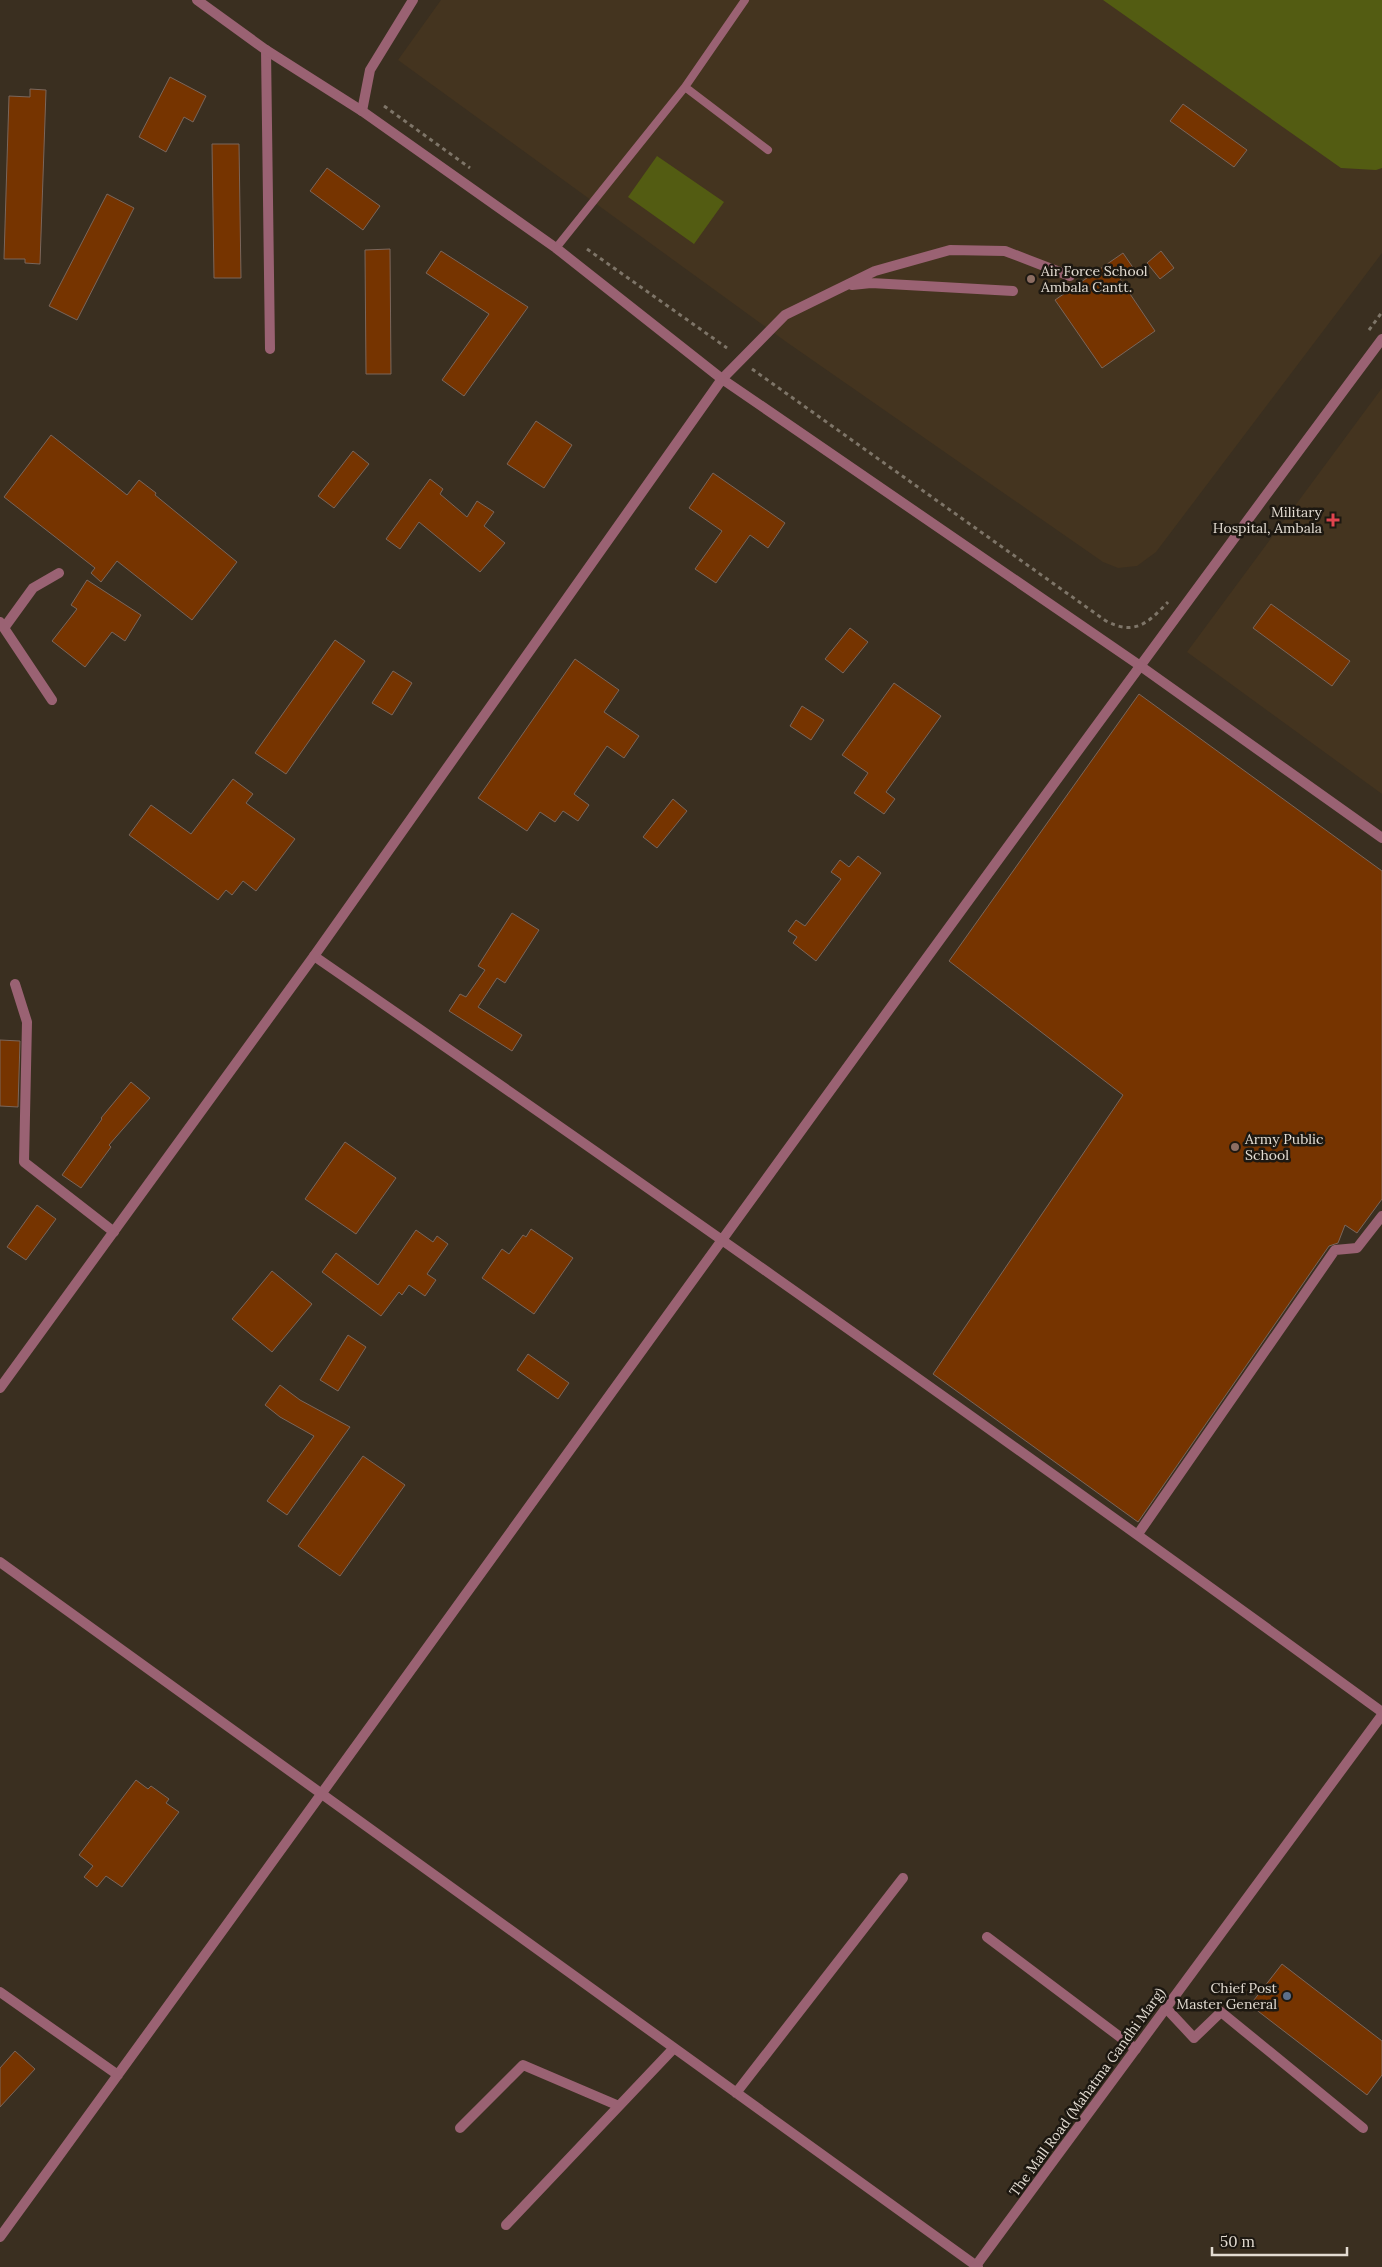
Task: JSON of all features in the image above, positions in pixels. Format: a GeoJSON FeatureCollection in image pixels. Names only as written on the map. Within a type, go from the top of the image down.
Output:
{"type":"FeatureCollection","features":[{"type":"Feature","properties":{"kind":"street"},"geometry":{"type":"LineString","coordinates":[[197,0],[266,50],[362,111],[556,248],[722,379],[1139,665],[1382,838]]}},
{"type":"Feature","properties":{"kind":"street"},"geometry":{"type":"LineString","coordinates":[[362,111],[370,70],[413,0]]}},
{"type":"Feature","properties":{"kind":"street"},"geometry":{"type":"LineString","coordinates":[[266,50],[270,349]]}},
{"type":"Feature","properties":{"kind":"street"},"geometry":{"type":"LineString","coordinates":[[0,1388],[314,956],[722,379],[785,315],[875,271],[950,250],[1005,251],[1070,276]]}},
{"type":"Feature","properties":{"kind":"street"},"geometry":{"type":"LineString","coordinates":[[846,285],[871,283],[1013,291]]}},
{"type":"Feature","properties":{"kind":"street"},"geometry":{"type":"LineString","coordinates":[[0,2236],[322,1795],[1139,665],[1382,339]]}},
{"type":"Feature","properties":{"kind":"street"},"geometry":{"type":"LineString","coordinates":[[52,700],[2,625],[33,588],[59,573]]}},
{"type":"Feature","properties":{"kind":"street"},"geometry":{"type":"LineString","coordinates":[[314,956],[589,1146],[1138,1534],[1382,1714]]}},
{"type":"Feature","properties":{"kind":"street"},"geometry":{"type":"LineString","coordinates":[[15,984],[27,1022],[24,1162],[114,1232]]}},
{"type":"Feature","properties":{"kind":"street"},"geometry":{"type":"LineString","coordinates":[[1138,1534],[1335,1250],[1357,1248],[1382,1216]]}},
{"type":"Feature","properties":{"kind":"street"},"geometry":{"type":"LineString","coordinates":[[0,1562],[976,2267]]}},
{"type":"Feature","properties":{"kind":"street","name":"The Mall Road (Mahatma Gandhi Marg)"},"geometry":{"type":"LineString","coordinates":[[976,2267],[1382,1714]]}},
{"type":"Feature","properties":{"kind":"street"},"geometry":{"type":"LineString","coordinates":[[736,2093],[904,1878]]}},
{"type":"Feature","properties":{"kind":"street"},"geometry":{"type":"LineString","coordinates":[[987,1937],[1136,2049]]}},
{"type":"Feature","properties":{"kind":"street"},"geometry":{"type":"LineString","coordinates":[[0,1992],[118,2075]]}},
{"type":"Feature","properties":{"kind":"street"},"geometry":{"type":"LineString","coordinates":[[1166,2008],[1194,2038],[1221,2012],[1363,2128]]}},
{"type":"Feature","properties":{"kind":"street"},"geometry":{"type":"LineString","coordinates":[[506,2225],[674,2048]]}},
{"type":"Feature","properties":{"kind":"street"},"geometry":{"type":"LineString","coordinates":[[460,2128],[523,2065],[619,2106]]}},
{"type":"Feature","properties":{"kind":"lane"},"geometry":{"type":"LineString","coordinates":[[556,248],[685,87],[745,0]]}},
{"type":"Feature","properties":{"kind":"lane"},"geometry":{"type":"LineString","coordinates":[[685,87],[768,150]]}},
{"type":"Feature","properties":{"kind":"path"},"geometry":{"type":"LineString","coordinates":[[384,106],[472,169]]}},
{"type":"Feature","properties":{"kind":"path"},"geometry":{"type":"LineString","coordinates":[[587,249],[727,348]]}},
{"type":"Feature","properties":{"kind":"path"},"geometry":{"type":"LineString","coordinates":[[1369,330],[1382,312]]}},
{"type":"Feature","properties":{"kind":"path"},"geometry":{"type":"LineString","coordinates":[[752,370],[1106,621],[1121,627],[1141,626],[1150,621],[1171,599]]}},
{"type":"Feature","properties":{"kind":"shaded area","name":"Air Force School Ambala Cantt."},"geometry":{"type":"Polygon","coordinates":[[[441,0],[1382,0],[1382,253],[1156,552],[1137,566],[1118,568],[1103,562],[785,341],[398,60],[441,0]]]}},
{"type":"Feature","properties":{"kind":"shaded area","name":"Military Hospital, Ambala"},"geometry":{"type":"Polygon","coordinates":[[[1382,388],[1382,794],[1187,652],[1382,388]]]}},
{"type":"Feature","properties":{"kind":"green space"},"geometry":{"type":"Polygon","coordinates":[[[1103,0],[1382,0],[1382,168],[1376,170],[1341,168],[1103,0]]]}},
{"type":"Feature","properties":{"kind":"green space"},"geometry":{"type":"Polygon","coordinates":[[[657,156],[724,202],[694,244],[628,197],[657,156]]]}},
{"type":"Feature","properties":{"kind":"building"},"geometry":{"type":"Polygon","coordinates":[[[170,77],[206,96],[193,122],[184,117],[166,152],[139,137],[170,77]]]}},
{"type":"Feature","properties":{"kind":"building"},"geometry":{"type":"Polygon","coordinates":[[[30,89],[46,90],[40,264],[25,263],[25,259],[4,259],[9,96],[30,97],[30,89]]]}},
{"type":"Feature","properties":{"kind":"building"},"geometry":{"type":"Polygon","coordinates":[[[1183,104],[1247,150],[1234,167],[1170,121],[1183,104]]]}},
{"type":"Feature","properties":{"kind":"building"},"geometry":{"type":"Polygon","coordinates":[[[212,144],[239,144],[241,278],[214,278],[212,144]]]}},
{"type":"Feature","properties":{"kind":"building"},"geometry":{"type":"Polygon","coordinates":[[[327,168],[380,206],[363,230],[310,191],[327,168]]]}},
{"type":"Feature","properties":{"kind":"building"},"geometry":{"type":"Polygon","coordinates":[[[107,194],[134,208],[77,320],[49,306],[107,194]]]}},
{"type":"Feature","properties":{"kind":"building"},"geometry":{"type":"Polygon","coordinates":[[[390,249],[391,374],[366,374],[365,250],[390,249]]]}},
{"type":"Feature","properties":{"kind":"building"},"geometry":{"type":"Polygon","coordinates":[[[441,251],[528,307],[464,396],[442,380],[489,314],[426,273],[441,251]]]}},
{"type":"Feature","properties":{"kind":"building"},"geometry":{"type":"Polygon","coordinates":[[[1161,251],[1174,268],[1160,279],[1147,263],[1161,251]]]}},
{"type":"Feature","properties":{"kind":"building"},"geometry":{"type":"Polygon","coordinates":[[[1123,253],[1134,269],[1120,279],[1155,331],[1102,368],[1055,300],[1123,253]]]}},
{"type":"Feature","properties":{"kind":"building"},"geometry":{"type":"Polygon","coordinates":[[[536,421],[572,445],[544,488],[507,464],[536,421]]]}},
{"type":"Feature","properties":{"kind":"building"},"geometry":{"type":"Polygon","coordinates":[[[51,435],[127,495],[139,480],[237,562],[192,620],[117,561],[101,582],[91,573],[95,568],[4,497],[51,435]]]}},
{"type":"Feature","properties":{"kind":"building"},"geometry":{"type":"Polygon","coordinates":[[[353,451],[369,464],[334,508],[318,496],[353,451]]]}},
{"type":"Feature","properties":{"kind":"building"},"geometry":{"type":"Polygon","coordinates":[[[713,473],[785,523],[768,548],[750,535],[716,583],[695,569],[722,531],[689,508],[713,473]]]}},
{"type":"Feature","properties":{"kind":"building"},"geometry":{"type":"Polygon","coordinates":[[[430,479],[443,489],[440,494],[467,517],[477,501],[494,512],[484,526],[505,543],[480,572],[419,522],[400,549],[386,539],[430,479]]]}},
{"type":"Feature","properties":{"kind":"building"},"geometry":{"type":"Polygon","coordinates":[[[87,580],[141,615],[125,641],[112,632],[85,667],[52,641],[77,609],[71,605],[87,580]]]}},
{"type":"Feature","properties":{"kind":"building"},"geometry":{"type":"Polygon","coordinates":[[[1271,604],[1350,661],[1332,686],[1253,628],[1271,604]]]}},
{"type":"Feature","properties":{"kind":"building"},"geometry":{"type":"Polygon","coordinates":[[[850,628],[868,642],[843,673],[825,659],[850,628]]]}},
{"type":"Feature","properties":{"kind":"building"},"geometry":{"type":"Polygon","coordinates":[[[335,640],[365,661],[286,774],[255,753],[335,640]]]}},
{"type":"Feature","properties":{"kind":"building"},"geometry":{"type":"Polygon","coordinates":[[[575,659],[619,690],[604,712],[639,736],[624,758],[607,746],[574,794],[589,805],[578,821],[563,811],[555,822],[540,812],[527,831],[478,798],[575,659]]]}},
{"type":"Feature","properties":{"kind":"building"},"geometry":{"type":"Polygon","coordinates":[[[393,671],[412,683],[392,715],[372,703],[393,671]]]}},
{"type":"Feature","properties":{"kind":"building"},"geometry":{"type":"Polygon","coordinates":[[[894,683],[941,716],[886,792],[895,799],[884,814],[854,793],[868,773],[842,755],[894,683]]]}},
{"type":"Feature","properties":{"kind":"building","name":"Army Public School"},"geometry":{"type":"Polygon","coordinates":[[[1139,694],[1382,871],[1382,1199],[1357,1233],[1345,1225],[1338,1243],[1329,1246],[1138,1522],[933,1374],[1123,1095],[949,961],[1139,694]]]}},
{"type":"Feature","properties":{"kind":"building"},"geometry":{"type":"Polygon","coordinates":[[[802,706],[824,720],[811,740],[790,726],[802,706]]]}},
{"type":"Feature","properties":{"kind":"building"},"geometry":{"type":"Polygon","coordinates":[[[233,779],[253,794],[246,803],[295,839],[256,891],[243,881],[232,895],[226,890],[218,900],[129,835],[151,805],[191,834],[233,779]]]}},
{"type":"Feature","properties":{"kind":"building"},"geometry":{"type":"Polygon","coordinates":[[[673,799],[687,811],[657,848],[643,837],[673,799]]]}},
{"type":"Feature","properties":{"kind":"building"},"geometry":{"type":"Polygon","coordinates":[[[858,856],[881,873],[816,961],[793,943],[797,937],[788,931],[796,920],[805,926],[841,879],[831,872],[840,860],[849,867],[858,856]]]}},
{"type":"Feature","properties":{"kind":"building"},"geometry":{"type":"Polygon","coordinates":[[[512,913],[539,930],[505,983],[497,978],[478,1007],[522,1035],[512,1051],[449,1011],[460,994],[466,997],[485,970],[478,966],[512,913]]]}},
{"type":"Feature","properties":{"kind":"building"},"geometry":{"type":"Polygon","coordinates":[[[0,1040],[20,1041],[18,1107],[0,1106],[0,1040]]]}},
{"type":"Feature","properties":{"kind":"building"},"geometry":{"type":"Polygon","coordinates":[[[131,1082],[150,1098],[109,1145],[111,1147],[81,1188],[62,1175],[101,1118],[131,1082]]]}},
{"type":"Feature","properties":{"kind":"building"},"geometry":{"type":"Polygon","coordinates":[[[345,1142],[396,1178],[356,1234],[305,1199],[345,1142]]]}},
{"type":"Feature","properties":{"kind":"building"},"geometry":{"type":"Polygon","coordinates":[[[37,1205],[56,1219],[26,1260],[7,1247],[37,1205]]]}},
{"type":"Feature","properties":{"kind":"building"},"geometry":{"type":"Polygon","coordinates":[[[531,1229],[573,1258],[534,1314],[482,1278],[502,1249],[509,1254],[523,1235],[526,1237],[531,1229]]]}},
{"type":"Feature","properties":{"kind":"building"},"geometry":{"type":"Polygon","coordinates":[[[416,1230],[433,1242],[437,1236],[448,1244],[427,1274],[436,1280],[425,1296],[409,1285],[402,1295],[399,1292],[381,1316],[322,1272],[336,1253],[378,1285],[416,1230]]]}},
{"type":"Feature","properties":{"kind":"building"},"geometry":{"type":"Polygon","coordinates":[[[272,1271],[312,1304],[272,1352],[232,1319],[272,1271]]]}},
{"type":"Feature","properties":{"kind":"building"},"geometry":{"type":"Polygon","coordinates":[[[348,1335],[366,1347],[338,1391],[320,1380],[348,1335]]]}},
{"type":"Feature","properties":{"kind":"building"},"geometry":{"type":"Polygon","coordinates":[[[528,1354],[569,1383],[558,1399],[517,1370],[528,1354]]]}},
{"type":"Feature","properties":{"kind":"building"},"geometry":{"type":"Polygon","coordinates":[[[280,1385],[300,1400],[350,1427],[287,1515],[267,1501],[314,1436],[280,1417],[265,1405],[280,1385]]]}},
{"type":"Feature","properties":{"kind":"building"},"geometry":{"type":"Polygon","coordinates":[[[363,1456],[405,1485],[340,1576],[298,1546],[363,1456]]]}},
{"type":"Feature","properties":{"kind":"building"},"geometry":{"type":"Polygon","coordinates":[[[136,1780],[148,1789],[151,1786],[169,1799],[166,1803],[179,1812],[122,1887],[106,1876],[97,1887],[84,1877],[93,1866],[79,1855],[136,1780]]]}},
{"type":"Feature","properties":{"kind":"building"},"geometry":{"type":"Polygon","coordinates":[[[1282,1964],[1382,2041],[1382,2075],[1367,2095],[1250,2005],[1282,1964]]]}},
{"type":"Feature","properties":{"kind":"building"},"geometry":{"type":"Polygon","coordinates":[[[15,2051],[35,2069],[0,2107],[0,2068],[15,2051]]]}},
{"type":"Feature","properties":{"kind":"place","name":"Air Force School Ambala Cantt."},"geometry":{"type":"Point","coordinates":[1031,279]}},
{"type":"Feature","properties":{"kind":"place","name":"Military Hospital, Ambala"},"geometry":{"type":"Point","coordinates":[1333,520]}},
{"type":"Feature","properties":{"kind":"place","name":"Army Public School"},"geometry":{"type":"Point","coordinates":[1235,1147]}},
{"type":"Feature","properties":{"kind":"place","name":"Chief Post Master General"},"geometry":{"type":"Point","coordinates":[1287,1996]}}]}
